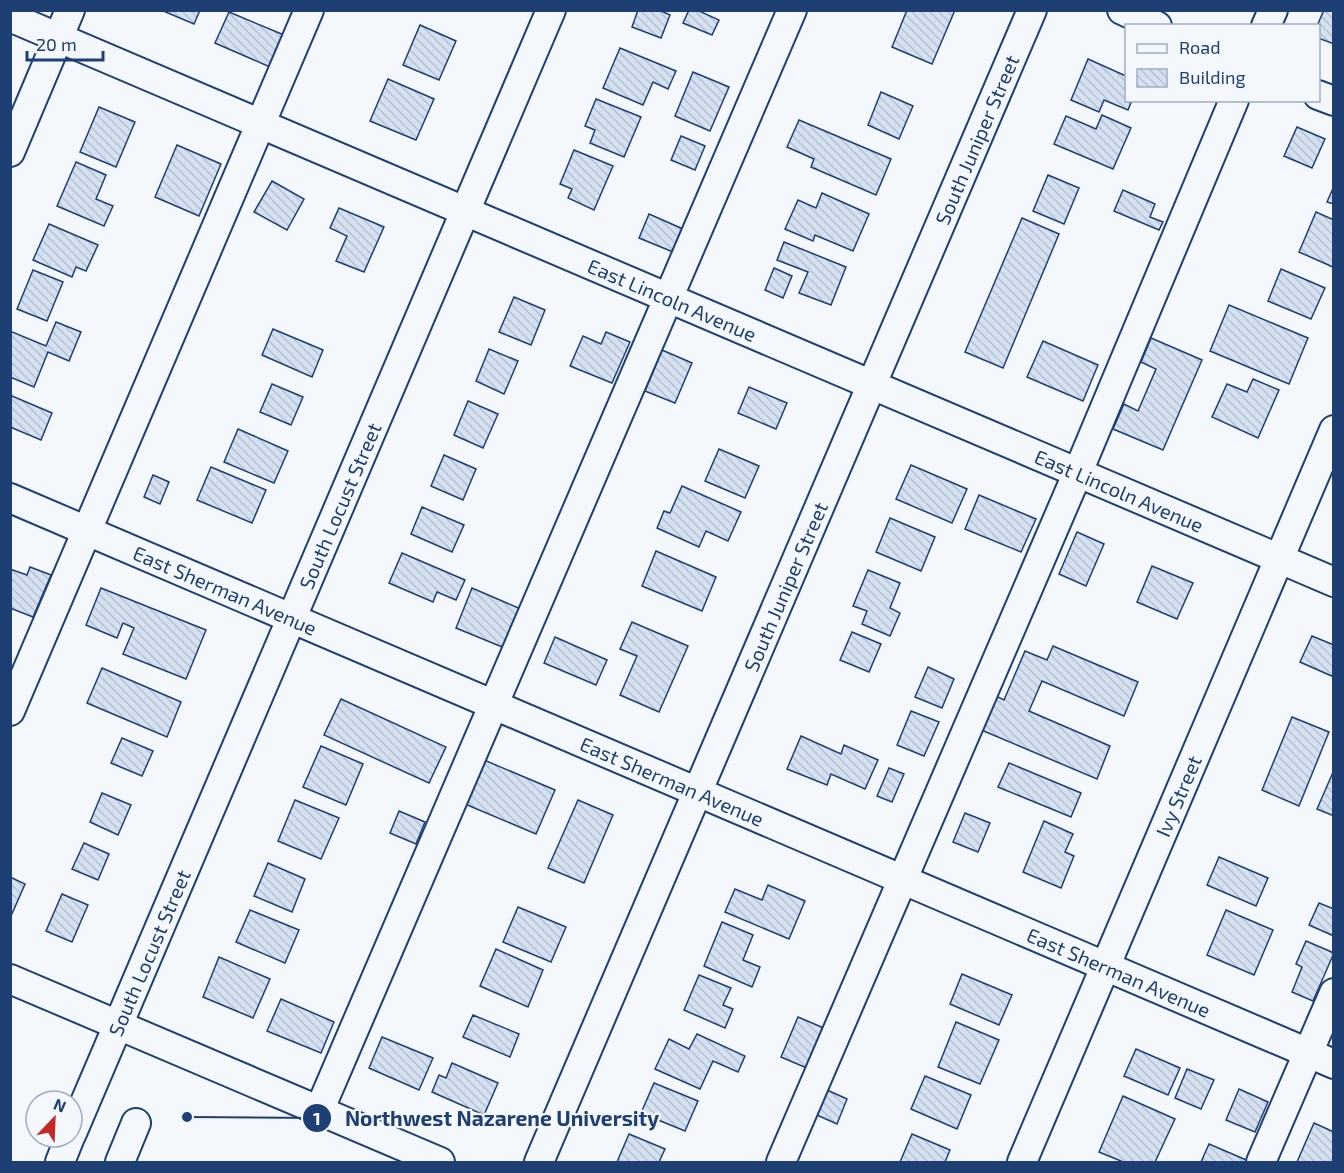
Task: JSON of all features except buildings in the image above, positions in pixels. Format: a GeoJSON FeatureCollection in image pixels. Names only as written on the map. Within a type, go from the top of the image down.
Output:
{"type":"FeatureCollection","features":[{"type":"Feature","properties":{"kind":"street"},"geometry":{"type":"LineString","coordinates":[[10,152],[70,10]]}},
{"type":"Feature","properties":{"kind":"street"},"geometry":{"type":"LineString","coordinates":[[10,711],[309,10]]}},
{"type":"Feature","properties":{"kind":"street","name":"South Locust Street"},"geometry":{"type":"LineString","coordinates":[[84,1105],[551,10]]}},
{"type":"Feature","properties":{"kind":"street"},"geometry":{"type":"LineString","coordinates":[[319,1111],[792,10]]}},
{"type":"Feature","properties":{"kind":"street","name":"South Juniper Street"},"geometry":{"type":"LineString","coordinates":[[539,1162],[1032,10]]}},
{"type":"Feature","properties":{"kind":"street"},"geometry":{"type":"LineString","coordinates":[[1122,10],[1153,24]]}},
{"type":"Feature","properties":{"kind":"street"},"geometry":{"type":"LineString","coordinates":[[1267,24],[1273,10]]}},
{"type":"Feature","properties":{"kind":"street","name":"East Lincoln Avenue"},"geometry":{"type":"LineString","coordinates":[[10,17],[1334,582]]}},
{"type":"Feature","properties":{"kind":"street"},"geometry":{"type":"LineString","coordinates":[[781,1162],[1233,102]]}},
{"type":"Feature","properties":{"kind":"street","name":"Ivy Street"},"geometry":{"type":"LineString","coordinates":[[1022,1162],[1334,430]]}},
{"type":"Feature","properties":{"kind":"street","name":"East Sherman Avenue"},"geometry":{"type":"LineString","coordinates":[[10,498],[1321,1059]]}},
{"type":"Feature","properties":{"kind":"street"},"geometry":{"type":"LineString","coordinates":[[10,979],[319,1111],[422,1159]]}},
{"type":"Feature","properties":{"kind":"street"},"geometry":{"type":"LineString","coordinates":[[1261,1162],[1321,1059],[1334,993]]}},
{"type":"Feature","properties":{"kind":"street"},"geometry":{"type":"LineString","coordinates":[[120,1162],[136,1123]]}},
{"type":"Feature","properties":{"kind":"place","name":"Northwest Nazarene University"},"geometry":{"type":"Point","coordinates":[187,1117]}}]}
